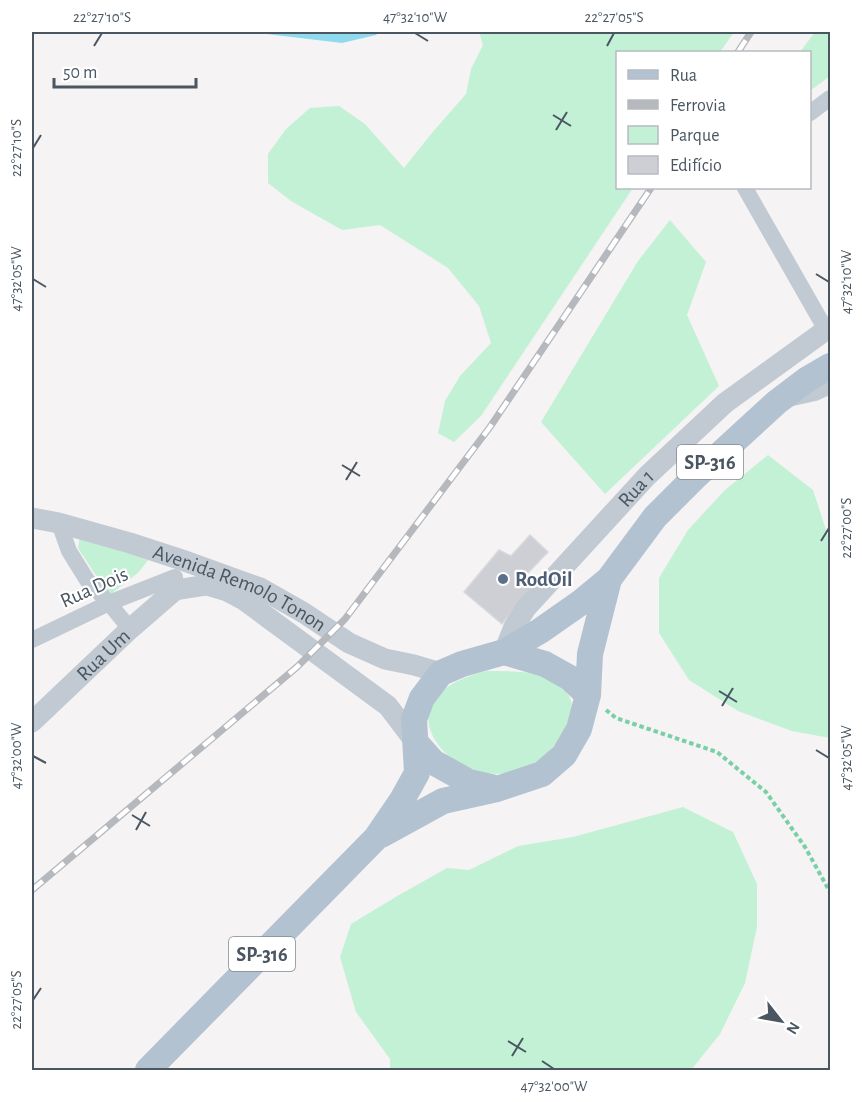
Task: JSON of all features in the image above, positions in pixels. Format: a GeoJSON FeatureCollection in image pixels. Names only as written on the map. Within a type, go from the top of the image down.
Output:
{"type":"FeatureCollection","features":[{"type":"Feature","properties":{"kind":"main road","name":"SP-316"},"geometry":{"type":"LineString","coordinates":[[148,1071],[376,838],[417,773],[414,719],[422,698],[441,673],[462,664],[504,652],[540,631],[580,603],[609,579],[655,517],[694,478],[777,402],[806,380],[831,366]]}},
{"type":"Feature","properties":{"kind":"main road","name":"SP-316"},"geometry":{"type":"LineString","coordinates":[[376,838],[442,801],[497,789],[542,774],[564,755],[579,729],[588,695],[591,654],[609,579]]}},
{"type":"Feature","properties":{"kind":"main road"},"geometry":{"type":"LineString","coordinates":[[504,652],[545,664],[570,678],[588,695]]}},
{"type":"Feature","properties":{"kind":"main road"},"geometry":{"type":"LineString","coordinates":[[416,743],[433,762],[469,782],[497,789]]}},
{"type":"Feature","properties":{"kind":"street"},"geometry":{"type":"LineString","coordinates":[[811,112],[831,98]]}},
{"type":"Feature","properties":{"kind":"street"},"geometry":{"type":"LineString","coordinates":[[746,189],[828,328]]}},
{"type":"Feature","properties":{"kind":"street","name":"Rua 1"},"geometry":{"type":"LineString","coordinates":[[504,652],[514,627],[526,608],[647,476],[725,403],[828,328]]}},
{"type":"Feature","properties":{"kind":"street"},"geometry":{"type":"LineString","coordinates":[[777,402],[815,393],[831,386]]}},
{"type":"Feature","properties":{"kind":"street","name":"Avenida Remolo Tonon"},"geometry":{"type":"LineString","coordinates":[[32,518],[59,523],[130,543],[177,576],[227,591],[244,600],[388,706],[416,743]]}},
{"type":"Feature","properties":{"kind":"street"},"geometry":{"type":"LineString","coordinates":[[59,523],[69,551],[87,580],[130,628]]}},
{"type":"Feature","properties":{"kind":"street","name":"Avenida Remolo Tonon"},"geometry":{"type":"LineString","coordinates":[[177,576],[260,588],[304,613],[349,643],[386,659],[441,673]]}},
{"type":"Feature","properties":{"kind":"street","name":"Rua Dois"},"geometry":{"type":"LineString","coordinates":[[32,640],[109,603],[177,576]]}},
{"type":"Feature","properties":{"kind":"street","name":"Rua Um"},"geometry":{"type":"LineString","coordinates":[[32,722],[130,628],[177,576]]}},
{"type":"Feature","properties":{"kind":"path"},"geometry":{"type":"LineString","coordinates":[[588,695],[616,718],[717,752],[765,792],[805,847],[831,892]]}},
{"type":"Feature","properties":{"kind":"green space"},"geometry":{"type":"Polygon","coordinates":[[[479,32],[734,32],[721,51],[616,51],[616,189],[632,189],[481,416],[454,442],[438,433],[445,401],[460,376],[491,343],[479,306],[448,268],[380,225],[342,230],[291,201],[268,183],[268,154],[286,129],[310,108],[339,106],[365,124],[404,168],[466,94],[471,69],[483,45],[479,32]]]}},
{"type":"Feature","properties":{"kind":"green space"},"geometry":{"type":"Polygon","coordinates":[[[815,32],[830,32],[830,76],[811,90],[811,51],[801,51],[815,32]]]}},
{"type":"Feature","properties":{"kind":"green space"},"geometry":{"type":"Polygon","coordinates":[[[670,220],[706,262],[687,315],[719,386],[605,494],[541,422],[638,261],[670,220]]]}},
{"type":"Feature","properties":{"kind":"green space"},"geometry":{"type":"Polygon","coordinates":[[[768,455],[813,490],[830,542],[830,738],[792,731],[738,711],[689,680],[659,633],[659,578],[688,530],[725,490],[768,455]]]}},
{"type":"Feature","properties":{"kind":"green space"},"geometry":{"type":"Polygon","coordinates":[[[80,536],[148,560],[139,572],[111,594],[78,548],[80,536]]]}},
{"type":"Feature","properties":{"kind":"green space"},"geometry":{"type":"Polygon","coordinates":[[[486,671],[523,672],[545,676],[560,686],[571,700],[572,715],[561,738],[533,764],[511,773],[481,772],[460,764],[437,743],[429,725],[428,715],[431,705],[442,691],[466,677],[486,671]]]}},
{"type":"Feature","properties":{"kind":"green space"},"geometry":{"type":"Polygon","coordinates":[[[683,807],[733,832],[757,884],[757,927],[745,983],[720,1034],[691,1070],[390,1070],[390,1059],[356,1012],[340,957],[351,924],[447,868],[469,870],[518,846],[573,837],[683,807]]]}},
{"type":"Feature","properties":{"kind":"water"},"geometry":{"type":"Polygon","coordinates":[[[249,32],[379,32],[376,35],[342,43],[249,32]]]}},
{"type":"Feature","properties":{"kind":"building","name":"RodOil"},"geometry":{"type":"Polygon","coordinates":[[[530,535],[548,552],[526,575],[535,583],[502,624],[464,592],[499,550],[511,556],[530,535]]]}},
{"type":"Feature","properties":{"kind":"railway"},"geometry":{"type":"LineString","coordinates":[[739,51],[751,32]]}},
{"type":"Feature","properties":{"kind":"railway"},"geometry":{"type":"LineString","coordinates":[[32,890],[297,667],[345,619],[490,427],[650,189]]}},
{"type":"Feature","properties":{"kind":"place","name":"RodOil"},"geometry":{"type":"Point","coordinates":[503,579]}}]}
